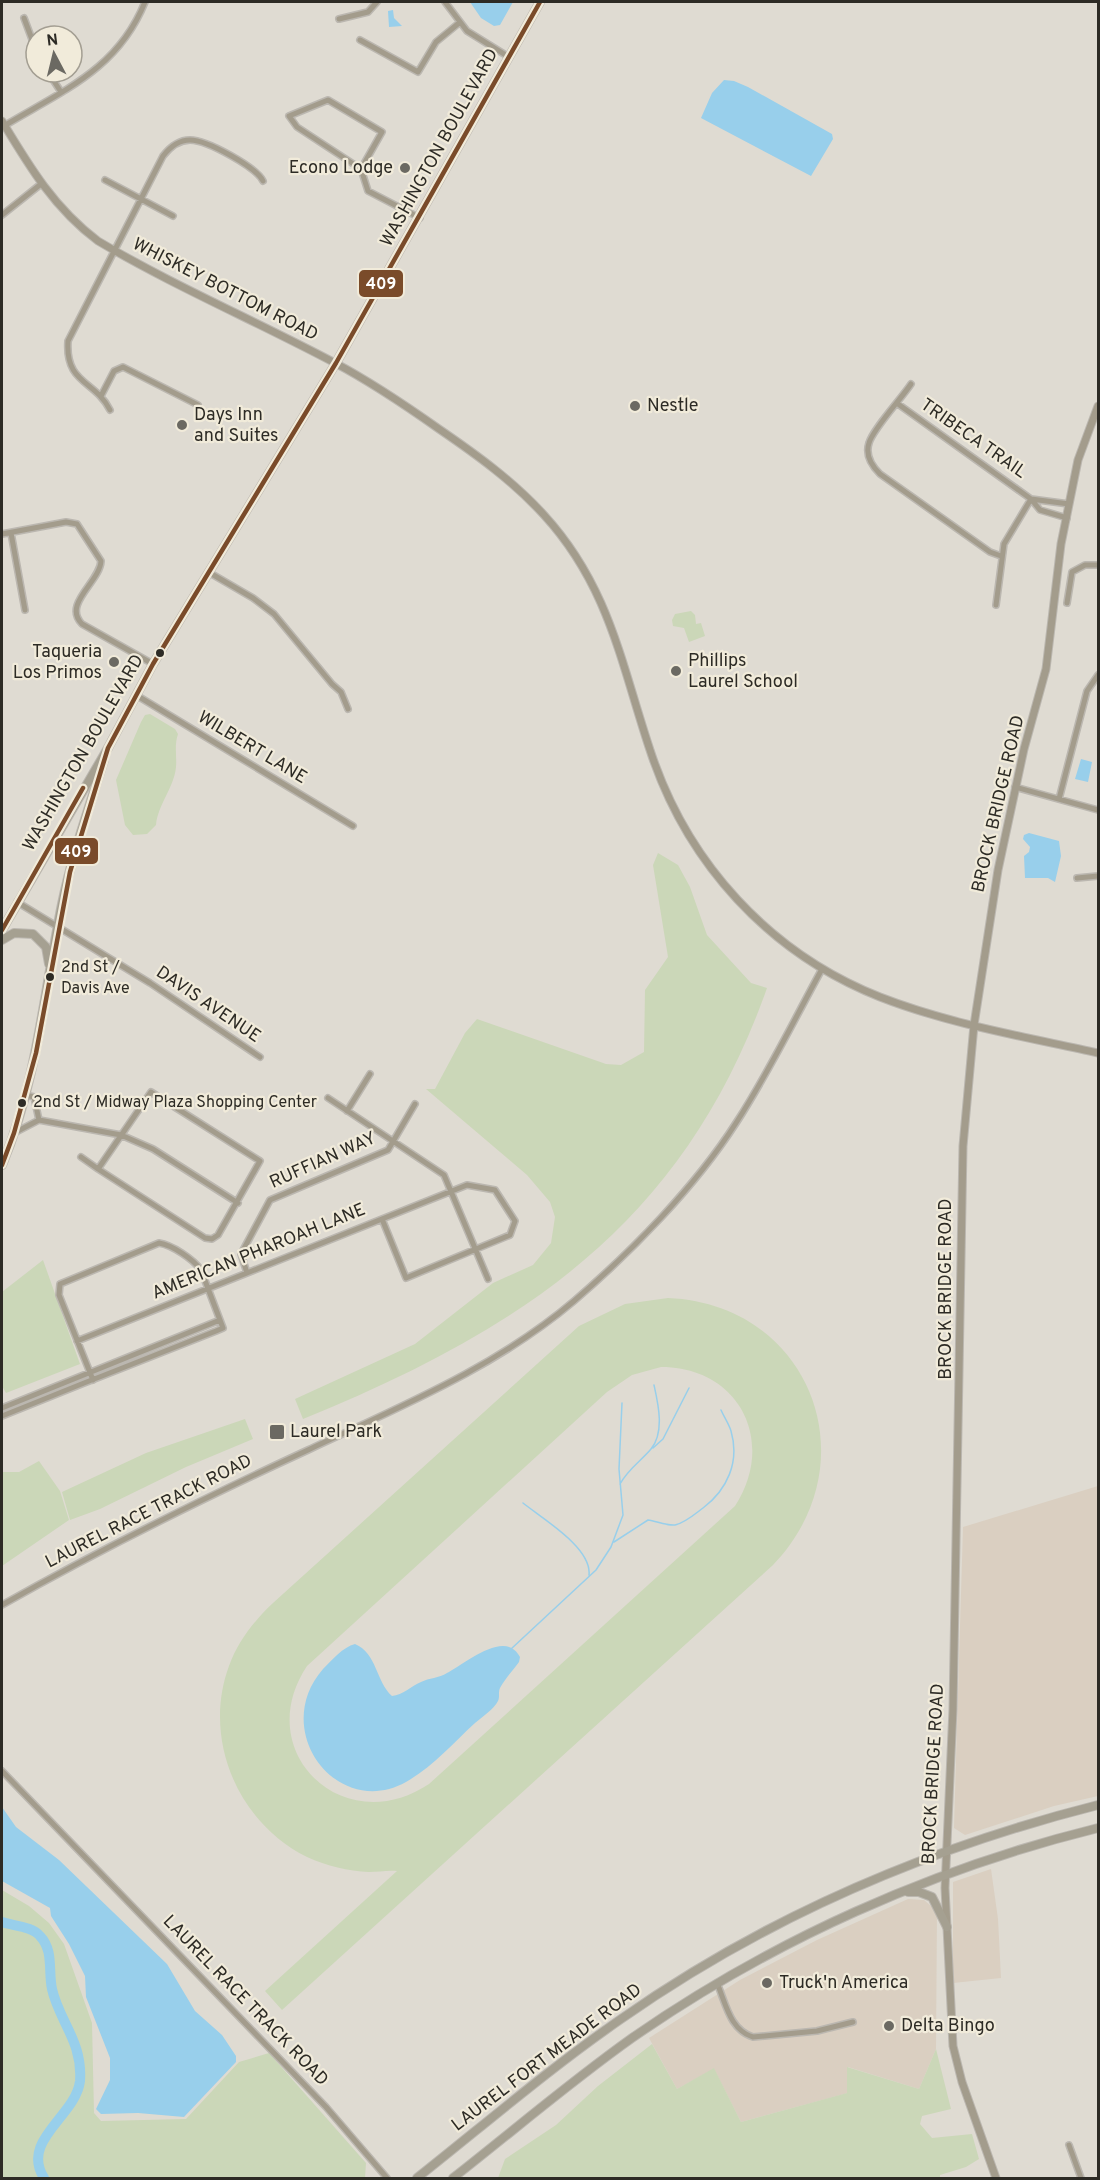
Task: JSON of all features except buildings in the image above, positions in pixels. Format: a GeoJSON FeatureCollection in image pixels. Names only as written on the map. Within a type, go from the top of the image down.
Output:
{"type":"FeatureCollection","features":[{"type":"Feature","properties":{"kind":"main road","name":"WASHINGTON BOULEVARD"},"geometry":{"type":"LineString","coordinates":[[2,930],[108,748],[153,664],[336,363],[540,2]]}},
{"type":"Feature","properties":{"kind":"main road"},"geometry":{"type":"LineString","coordinates":[[2,1166],[14,1133],[36,1053],[58,927],[79,835],[108,748]]}},
{"type":"Feature","properties":{"kind":"main road"},"geometry":{"type":"LineString","coordinates":[[2,940],[20,932],[39,938],[48,952],[50,973]]}},
{"type":"Feature","properties":{"kind":"main road","name":"LAUREL FORT MEADE ROAD"},"geometry":{"type":"LineString","coordinates":[[417,2178],[586,2044],[699,1969],[764,1931],[831,1899],[945,1850],[1015,1827],[1098,1804]]}},
{"type":"Feature","properties":{"kind":"main road","name":"LAUREL FORT MEADE ROAD"},"geometry":{"type":"LineString","coordinates":[[453,2178],[598,2063],[717,1983],[847,1915],[899,1893],[944,1875],[1098,1828]]}},
{"type":"Feature","properties":{"kind":"main road"},"geometry":{"type":"LineString","coordinates":[[899,1893],[914,1892],[932,1897],[938,1904],[947,1927]]}},
{"type":"Feature","properties":{"kind":"street"},"geometry":{"type":"LineString","coordinates":[[3,123],[61,92],[100,67],[131,32],[145,2]]}},
{"type":"Feature","properties":{"kind":"street"},"geometry":{"type":"LineString","coordinates":[[339,20],[368,12],[376,2]]}},
{"type":"Feature","properties":{"kind":"street"},"geometry":{"type":"LineString","coordinates":[[445,2],[459,23],[474,37],[509,57]]}},
{"type":"Feature","properties":{"kind":"street"},"geometry":{"type":"LineString","coordinates":[[24,18],[26,24]]}},
{"type":"Feature","properties":{"kind":"street"},"geometry":{"type":"LineString","coordinates":[[360,40],[418,72],[436,42],[459,23]]}},
{"type":"Feature","properties":{"kind":"street"},"geometry":{"type":"LineString","coordinates":[[56,84],[61,92]]}},
{"type":"Feature","properties":{"kind":"street"},"geometry":{"type":"LineString","coordinates":[[361,169],[382,132],[327,100],[289,116],[297,127],[361,169],[368,191],[420,218]]}},
{"type":"Feature","properties":{"kind":"street","name":"WHISKEY BOTTOM ROAD"},"geometry":{"type":"LineString","coordinates":[[3,123],[40,184],[69,218],[115,251],[336,363],[403,404],[493,466],[527,497],[563,539],[587,575],[610,620],[653,760],[676,815],[698,852],[725,887],[769,931],[822,969],[882,998],[974,1025],[1098,1053]]}},
{"type":"Feature","properties":{"kind":"street"},"geometry":{"type":"LineString","coordinates":[[110,410],[101,396],[74,374],[68,358],[68,341],[167,150],[174,144],[190,140],[206,144],[250,167],[263,181]]}},
{"type":"Feature","properties":{"kind":"street"},"geometry":{"type":"LineString","coordinates":[[105,180],[173,216]]}},
{"type":"Feature","properties":{"kind":"street"},"geometry":{"type":"LineString","coordinates":[[2,215],[40,184]]}},
{"type":"Feature","properties":{"kind":"street"},"geometry":{"type":"LineString","coordinates":[[101,396],[114,371],[123,367],[198,405]]}},
{"type":"Feature","properties":{"kind":"street"},"geometry":{"type":"LineString","coordinates":[[911,384],[869,444],[868,451],[874,468],[990,552],[1001,556]]}},
{"type":"Feature","properties":{"kind":"street","name":"TRIBECA TRAIL"},"geometry":{"type":"LineString","coordinates":[[898,404],[1031,499],[1041,510],[1067,518]]}},
{"type":"Feature","properties":{"kind":"street","name":"BROCK BRIDGE ROAD"},"geometry":{"type":"LineString","coordinates":[[996,2178],[962,2082],[953,2046],[944,1875],[953,1709],[962,1169],[974,1025],[991,909],[1015,787],[1046,669],[1069,504],[1084,440],[1098,406]]}},
{"type":"Feature","properties":{"kind":"street"},"geometry":{"type":"LineString","coordinates":[[996,605],[1001,556],[1011,530],[1031,499]]}},
{"type":"Feature","properties":{"kind":"street","name":"TRIBECA TRAIL"},"geometry":{"type":"LineString","coordinates":[[1031,499],[1069,504]]}},
{"type":"Feature","properties":{"kind":"street"},"geometry":{"type":"LineString","coordinates":[[2,534],[72,522],[81,529],[100,561],[99,570],[77,604],[77,618],[82,624],[153,664]]}},
{"type":"Feature","properties":{"kind":"street"},"geometry":{"type":"LineString","coordinates":[[11,533],[25,610]]}},
{"type":"Feature","properties":{"kind":"street"},"geometry":{"type":"LineString","coordinates":[[1058,570],[1072,572],[1085,565],[1098,566]]}},
{"type":"Feature","properties":{"kind":"street"},"geometry":{"type":"LineString","coordinates":[[1067,603],[1072,572]]}},
{"type":"Feature","properties":{"kind":"street"},"geometry":{"type":"LineString","coordinates":[[210,573],[253,598],[274,614],[327,679],[341,692],[348,709]]}},
{"type":"Feature","properties":{"kind":"street"},"geometry":{"type":"LineString","coordinates":[[1059,799],[1087,691],[1097,679]]}},
{"type":"Feature","properties":{"kind":"street","name":"WILBERT LANE"},"geometry":{"type":"LineString","coordinates":[[136,695],[353,826]]}},
{"type":"Feature","properties":{"kind":"street"},"geometry":{"type":"LineString","coordinates":[[1015,787],[1098,810]]}},
{"type":"Feature","properties":{"kind":"street"},"geometry":{"type":"LineString","coordinates":[[1077,878],[1098,876]]}},
{"type":"Feature","properties":{"kind":"street","name":"DAVIS AVENUE"},"geometry":{"type":"LineString","coordinates":[[17,903],[150,983],[260,1057]]}},
{"type":"Feature","properties":{"kind":"street","name":"LAUREL RACE TRACK ROAD"},"geometry":{"type":"LineString","coordinates":[[2,1605],[138,1532],[306,1450],[430,1394],[539,1327],[573,1302],[622,1255],[715,1153],[752,1097],[822,969]]}},
{"type":"Feature","properties":{"kind":"street"},"geometry":{"type":"LineString","coordinates":[[347,1111],[370,1074]]}},
{"type":"Feature","properties":{"kind":"street"},"geometry":{"type":"LineString","coordinates":[[81,1157],[98,1169],[208,1239],[218,1236],[260,1161],[151,1092],[98,1169]]}},
{"type":"Feature","properties":{"kind":"street"},"geometry":{"type":"LineString","coordinates":[[25,1095],[34,1097],[39,1120]]}},
{"type":"Feature","properties":{"kind":"street"},"geometry":{"type":"LineString","coordinates":[[328,1098],[439,1170],[452,1191],[488,1279]]}},
{"type":"Feature","properties":{"kind":"street"},"geometry":{"type":"LineString","coordinates":[[393,1140],[415,1104]]}},
{"type":"Feature","properties":{"kind":"street"},"geometry":{"type":"LineString","coordinates":[[14,1133],[39,1120],[120,1135],[153,1149],[237,1203]]}},
{"type":"Feature","properties":{"kind":"street","name":"RUFFIAN WAY"},"geometry":{"type":"LineString","coordinates":[[247,1273],[242,1254],[270,1200],[387,1150],[393,1140]]}},
{"type":"Feature","properties":{"kind":"street","name":"AMERICAN PHAROAH LANE"},"geometry":{"type":"LineString","coordinates":[[77,1341],[467,1185],[495,1190],[513,1213],[515,1221],[510,1235],[476,1249]]}},
{"type":"Feature","properties":{"kind":"street"},"geometry":{"type":"LineString","coordinates":[[382,1219],[406,1278],[476,1249]]}},
{"type":"Feature","properties":{"kind":"street"},"geometry":{"type":"LineString","coordinates":[[2,1416],[93,1380],[223,1328],[196,1264],[162,1243],[63,1281],[58,1286],[59,1294],[93,1380]]}},
{"type":"Feature","properties":{"kind":"street"},"geometry":{"type":"LineString","coordinates":[[2,1408],[220,1320]]}},
{"type":"Feature","properties":{"kind":"street","name":"LAUREL RACE TRACK ROAD"},"geometry":{"type":"LineString","coordinates":[[2,1771],[326,2106],[387,2178]]}},
{"type":"Feature","properties":{"kind":"street"},"geometry":{"type":"LineString","coordinates":[[717,1983],[735,2026],[744,2034],[753,2037],[817,2031],[853,2022]]}},
{"type":"Feature","properties":{"kind":"street"},"geometry":{"type":"LineString","coordinates":[[1069,2145],[1080,2178]]}},
{"type":"Feature","properties":{"kind":"shaded area"},"geometry":{"type":"Polygon","coordinates":[[[1098,1486],[1098,1796],[1054,1806],[965,1835],[954,1828],[963,1527],[1098,1486]]]}},
{"type":"Feature","properties":{"kind":"shaded area"},"geometry":{"type":"Polygon","coordinates":[[[991,1869],[998,1919],[1001,1978],[953,1983],[953,1882],[991,1869]]]}},
{"type":"Feature","properties":{"kind":"shaded area"},"geometry":{"type":"Polygon","coordinates":[[[908,1899],[924,1900],[937,1911],[936,2049],[919,2089],[848,2067],[848,2093],[741,2122],[714,2069],[677,2089],[649,2038],[740,1980],[817,1940],[908,1899]]]}},
{"type":"Feature","properties":{"kind":"green space"},"geometry":{"type":"Polygon","coordinates":[[[691,611],[695,615],[696,624],[701,623],[705,636],[689,642],[684,628],[673,626],[672,620],[675,614],[691,611]]]}},
{"type":"Feature","properties":{"kind":"green space"},"geometry":{"type":"Polygon","coordinates":[[[150,714],[175,729],[178,734],[175,775],[157,817],[156,825],[147,834],[133,835],[125,825],[116,780],[141,722],[145,715],[150,714]]]}},
{"type":"Feature","properties":{"kind":"green space"},"geometry":{"type":"Polygon","coordinates":[[[658,853],[678,865],[690,887],[707,935],[751,983],[767,988],[732,1070],[691,1142],[642,1204],[587,1258],[525,1305],[457,1347],[383,1384],[303,1419],[295,1399],[415,1344],[493,1283],[533,1265],[551,1243],[555,1217],[550,1202],[527,1175],[426,1089],[435,1089],[465,1033],[477,1019],[606,1064],[621,1065],[644,1052],[645,990],[668,957],[653,865],[658,853]]]}},
{"type":"Feature","properties":{"kind":"green space"},"geometry":{"type":"Polygon","coordinates":[[[43,1260],[80,1364],[6,1393],[2,1386],[2,1292],[43,1260]]]}},
{"type":"Feature","properties":{"kind":"green space"},"geometry":{"type":"Polygon","coordinates":[[[668,1298],[718,1307],[759,1328],[790,1358],[811,1396],[821,1437],[818,1481],[802,1524],[773,1565],[282,2010],[265,1991],[397,1871],[369,1872],[338,1868],[307,1857],[283,1842],[262,1823],[245,1801],[232,1776],[224,1750],[220,1722],[222,1694],[229,1666],[237,1648],[259,1617],[273,1603],[579,1326],[625,1304],[668,1298]],[[661,1367],[632,1375],[607,1392],[307,1666],[292,1698],[290,1729],[298,1756],[315,1779],[338,1794],[366,1802],[397,1799],[429,1784],[735,1506],[747,1481],[752,1457],[751,1433],[743,1412],[730,1394],[711,1380],[688,1370],[661,1367]]]}},
{"type":"Feature","properties":{"kind":"green space"},"geometry":{"type":"Polygon","coordinates":[[[245,1419],[253,1439],[186,1467],[100,1509],[70,1520],[62,1492],[146,1453],[245,1419]]]}},
{"type":"Feature","properties":{"kind":"green space"},"geometry":{"type":"Polygon","coordinates":[[[39,1461],[60,1491],[69,1520],[2,1566],[2,1472],[19,1472],[39,1461]]]}},
{"type":"Feature","properties":{"kind":"green space"},"geometry":{"type":"Polygon","coordinates":[[[2,1890],[29,1906],[49,1923],[64,1944],[92,2023],[94,2113],[101,2121],[186,2119],[239,2062],[269,2053],[366,2163],[365,2178],[2,2178],[2,1890]]]}},
{"type":"Feature","properties":{"kind":"green space"},"geometry":{"type":"Polygon","coordinates":[[[652,2044],[677,2089],[714,2068],[741,2122],[847,2093],[847,2067],[919,2089],[936,2049],[951,2109],[922,2116],[920,2124],[932,2138],[972,2134],[979,2159],[966,2167],[940,2175],[940,2178],[498,2178],[505,2159],[556,2125],[598,2086],[652,2044]]]}},
{"type":"Feature","properties":{"kind":"water"},"geometry":{"type":"Polygon","coordinates":[[[470,2],[513,2],[500,25],[494,26],[481,18],[470,2]]]}},
{"type":"Feature","properties":{"kind":"water"},"geometry":{"type":"Polygon","coordinates":[[[393,10],[394,18],[402,26],[389,27],[388,11],[393,10]]]}},
{"type":"Feature","properties":{"kind":"water"},"geometry":{"type":"Polygon","coordinates":[[[724,80],[734,81],[748,87],[832,134],[833,139],[811,176],[701,118],[712,93],[724,80]]]}},
{"type":"Feature","properties":{"kind":"water"},"geometry":{"type":"Polygon","coordinates":[[[1081,759],[1092,762],[1088,782],[1075,779],[1081,759]]]}},
{"type":"Feature","properties":{"kind":"water"},"geometry":{"type":"Polygon","coordinates":[[[1029,833],[1059,841],[1061,856],[1055,882],[1048,878],[1025,878],[1024,856],[1029,852],[1030,847],[1023,839],[1024,835],[1029,833]]]}},
{"type":"Feature","properties":{"kind":"water"},"geometry":{"type":"Polygon","coordinates":[[[355,1644],[368,1654],[392,1696],[424,1681],[444,1675],[495,1647],[505,1646],[513,1649],[520,1657],[519,1662],[500,1688],[499,1699],[494,1707],[425,1769],[406,1782],[381,1791],[357,1789],[336,1779],[319,1763],[308,1742],[304,1718],[308,1693],[323,1669],[342,1651],[355,1644]]]}},
{"type":"Feature","properties":{"kind":"water"},"geometry":{"type":"Polygon","coordinates":[[[2,1807],[16,1827],[59,1860],[167,1964],[195,2011],[222,2035],[236,2056],[236,2062],[184,2117],[138,2113],[101,2114],[96,2109],[110,2080],[110,2058],[86,1997],[85,1976],[69,1944],[51,1916],[50,1908],[2,1881],[2,1807]]]}},
{"type":"Feature","properties":{"kind":"waterway"},"geometry":{"type":"LineString","coordinates":[[620,1484],[651,1449],[658,1434],[659,1417],[654,1385]]}},
{"type":"Feature","properties":{"kind":"waterway"},"geometry":{"type":"LineString","coordinates":[[653,1448],[663,1439],[689,1388]]}},
{"type":"Feature","properties":{"kind":"waterway"},"geometry":{"type":"LineString","coordinates":[[511,1649],[596,1570],[611,1547],[623,1515],[619,1469],[622,1403]]}},
{"type":"Feature","properties":{"kind":"waterway"},"geometry":{"type":"LineString","coordinates":[[614,1542],[648,1520],[672,1525],[682,1522],[703,1508],[719,1493],[729,1474],[734,1454],[731,1431],[721,1410]]}},
{"type":"Feature","properties":{"kind":"waterway"},"geometry":{"type":"LineString","coordinates":[[523,1503],[575,1545],[588,1565],[589,1575]]}},
{"type":"Feature","properties":{"kind":"waterway"},"geometry":{"type":"LineString","coordinates":[[2,1922],[32,1930],[44,1942],[49,1954],[55,2001],[74,2043],[80,2067],[80,2081],[76,2094],[44,2140],[39,2152],[38,2164],[44,2178]]}},
{"type":"Feature","properties":{"kind":"transit line","name":"409"},"geometry":{"type":"LineString","coordinates":[[2,1165],[14,1133],[36,1053],[70,872],[108,748],[153,664],[336,363],[540,2]]}},
{"type":"Feature","properties":{"kind":"transit line","name":"409"},"geometry":{"type":"LineString","coordinates":[[2,930],[83,788]]}},
{"type":"Feature","properties":{"kind":"place","name":"Econo Lodge"},"geometry":{"type":"Point","coordinates":[405,168]}},
{"type":"Feature","properties":{"kind":"place","name":"Nestle"},"geometry":{"type":"Point","coordinates":[635,406]}},
{"type":"Feature","properties":{"kind":"place","name":"Days Inn and Suites"},"geometry":{"type":"Point","coordinates":[182,425]}},
{"type":"Feature","properties":{"kind":"place","name":"Taqueria Los Primos"},"geometry":{"type":"Point","coordinates":[114,662]}},
{"type":"Feature","properties":{"kind":"place","name":"Phillips Laurel School"},"geometry":{"type":"Point","coordinates":[676,671]}},
{"type":"Feature","properties":{"kind":"place","name":"2nd St / Davis Ave"},"geometry":{"type":"Point","coordinates":[50,977]}},
{"type":"Feature","properties":{"kind":"place","name":"2nd St / Midway Plaza Shopping Center"},"geometry":{"type":"Point","coordinates":[22,1103]}},
{"type":"Feature","properties":{"kind":"place","name":"Laurel Park"},"geometry":{"type":"Point","coordinates":[277,1432]}},
{"type":"Feature","properties":{"kind":"place","name":"Truck'n America"},"geometry":{"type":"Point","coordinates":[767,1983]}},
{"type":"Feature","properties":{"kind":"place","name":"Delta Bingo"},"geometry":{"type":"Point","coordinates":[889,2026]}}]}
